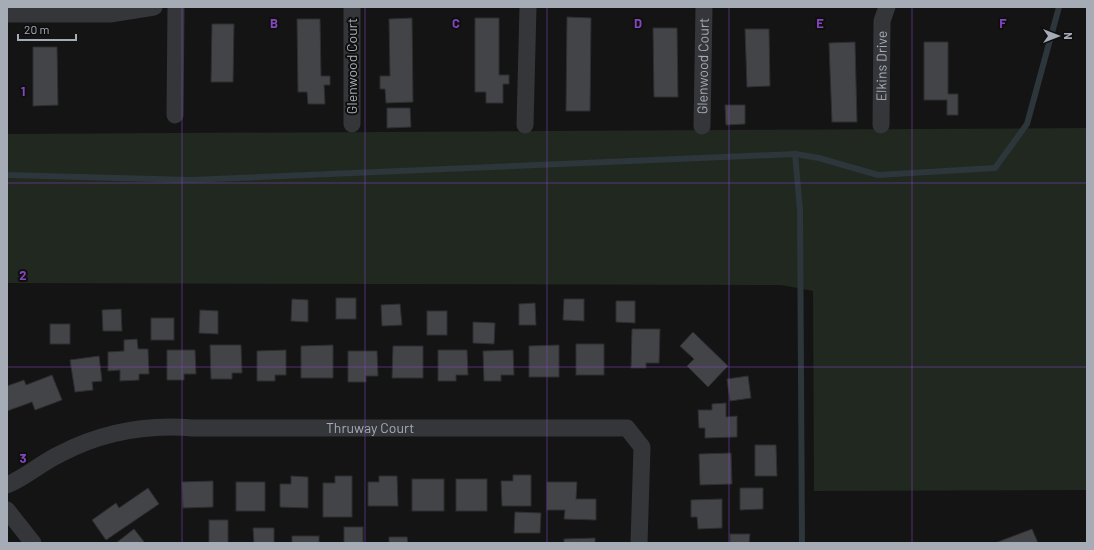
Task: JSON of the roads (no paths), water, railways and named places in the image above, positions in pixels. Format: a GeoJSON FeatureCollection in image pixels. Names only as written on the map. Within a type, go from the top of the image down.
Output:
{"type":"FeatureCollection","features":[{"type":"Feature","properties":{"kind":"street"},"geometry":{"type":"LineString","coordinates":[[7,14],[110,14],[154,7]]}},
{"type":"Feature","properties":{"kind":"street"},"geometry":{"type":"LineString","coordinates":[[175,115],[176,7]]}},
{"type":"Feature","properties":{"kind":"street","name":"Glenwood Court"},"geometry":{"type":"LineString","coordinates":[[352,7],[352,124]]}},
{"type":"Feature","properties":{"kind":"street"},"geometry":{"type":"LineString","coordinates":[[525,125],[528,7]]}},
{"type":"Feature","properties":{"kind":"street","name":"Glenwood Court"},"geometry":{"type":"LineString","coordinates":[[702,126],[704,7]]}},
{"type":"Feature","properties":{"kind":"street","name":"Elkins Drive"},"geometry":{"type":"LineString","coordinates":[[881,125],[882,21],[887,7]]}},
{"type":"Feature","properties":{"kind":"street","name":"Thruway Court"},"geometry":{"type":"LineString","coordinates":[[7,485],[59,454],[92,440],[117,433],[155,427],[627,428],[642,447],[639,543]]}},
{"type":"Feature","properties":{"kind":"street"},"geometry":{"type":"LineString","coordinates":[[7,510],[33,543]]}},
{"type":"Feature","properties":{"kind":"waterway"},"geometry":{"type":"LineString","coordinates":[[7,175],[191,180],[795,154],[819,158],[878,175],[995,168],[1027,124],[1059,7]]}},
{"type":"Feature","properties":{"kind":"waterway"},"geometry":{"type":"LineString","coordinates":[[795,154],[800,210],[802,543]]}}]}
